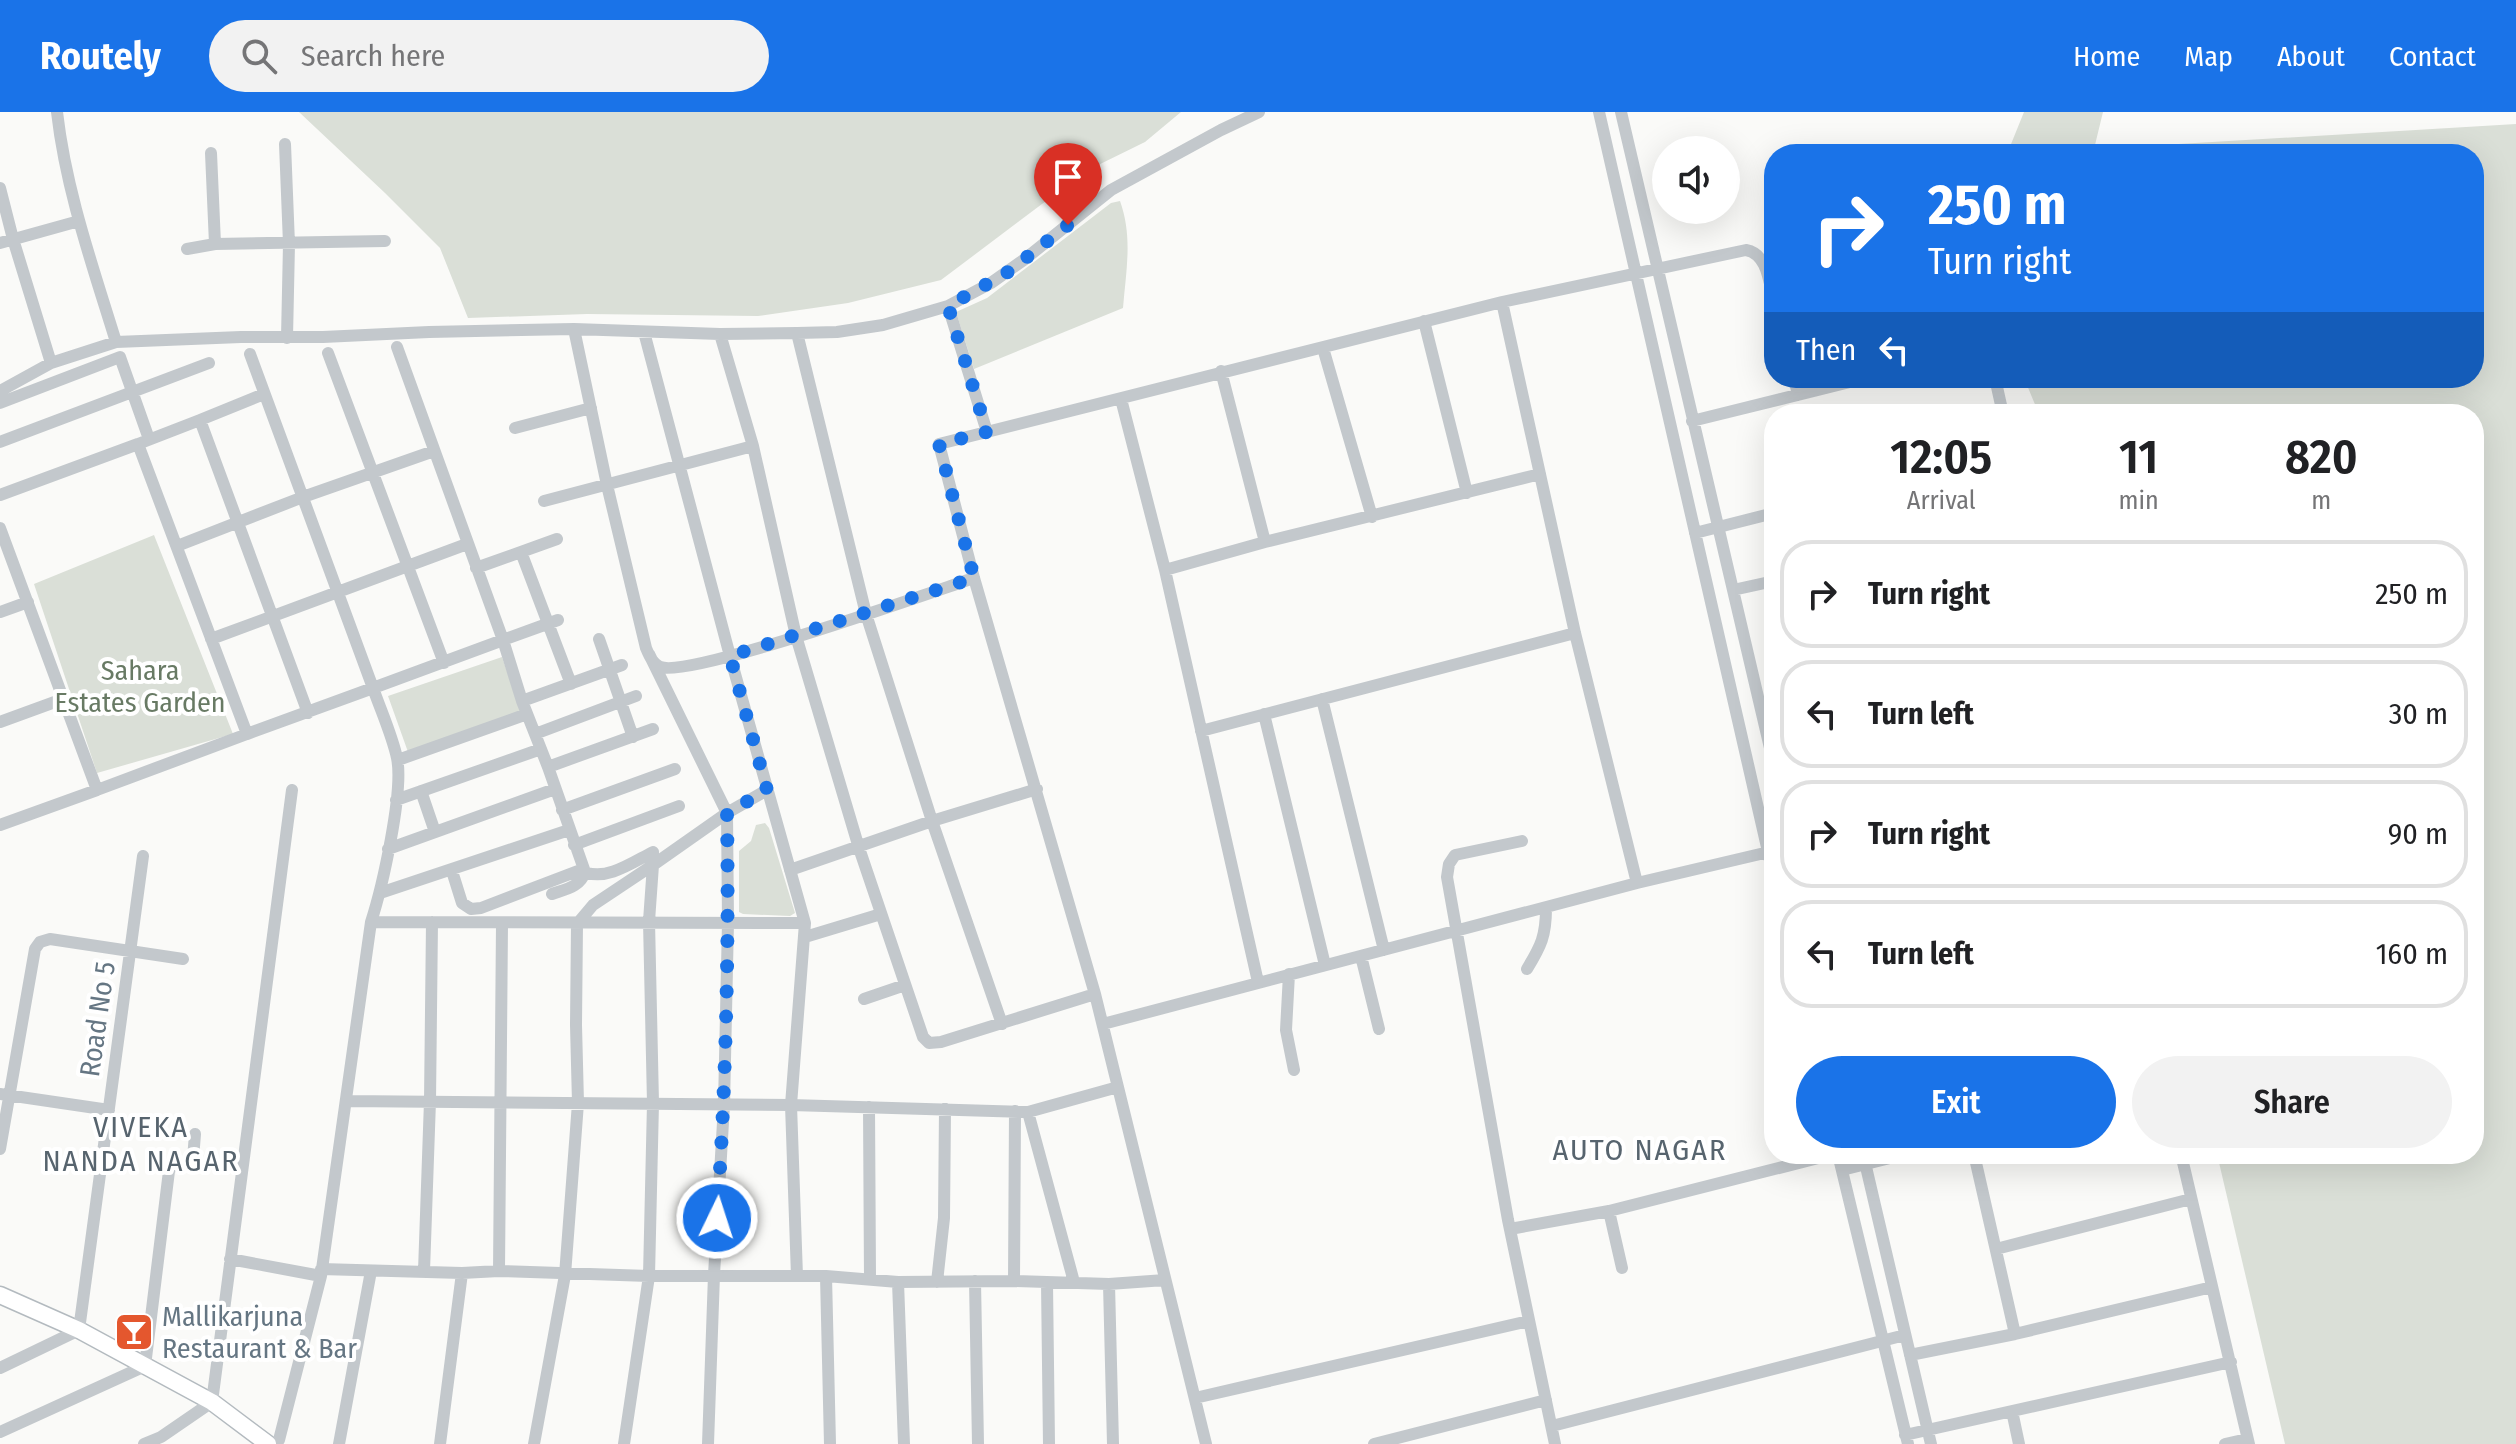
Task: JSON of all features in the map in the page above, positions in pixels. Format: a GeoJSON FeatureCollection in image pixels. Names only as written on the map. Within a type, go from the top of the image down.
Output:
{"type":"FeatureCollection","features":[{"type":"Feature","properties":{"kind":"street"},"geometry":{"type":"LineString","coordinates":[[57,112],[79,221],[116,342]]}},
{"type":"Feature","properties":{"kind":"street"},"geometry":{"type":"LineString","coordinates":[[0,391],[51,363],[116,342],[574,329],[797,333],[837,332],[883,325],[948,306],[1008,272],[1111,190],[1259,112]]}},
{"type":"Feature","properties":{"kind":"street"},"geometry":{"type":"LineString","coordinates":[[1599,112],[1764,823]]}},
{"type":"Feature","properties":{"kind":"street"},"geometry":{"type":"LineString","coordinates":[[1621,112],[1764,722]]}},
{"type":"Feature","properties":{"kind":"street"},"geometry":{"type":"LineString","coordinates":[[285,144],[289,244],[287,338]]}},
{"type":"Feature","properties":{"kind":"street"},"geometry":{"type":"LineString","coordinates":[[211,153],[215,244]]}},
{"type":"Feature","properties":{"kind":"street"},"geometry":{"type":"LineString","coordinates":[[0,188],[6,241],[51,363]]}},
{"type":"Feature","properties":{"kind":"street"},"geometry":{"type":"LineString","coordinates":[[6,241],[79,221]]}},
{"type":"Feature","properties":{"kind":"street"},"geometry":{"type":"LineString","coordinates":[[187,249],[215,244],[385,241]]}},
{"type":"Feature","properties":{"kind":"street"},"geometry":{"type":"LineString","coordinates":[[1206,1444],[1095,994],[974,578],[939,444],[1502,302],[1746,250],[1756,252],[1764,265]]}},
{"type":"Feature","properties":{"kind":"street"},"geometry":{"type":"LineString","coordinates":[[1502,302],[1575,633],[1637,883]]}},
{"type":"Feature","properties":{"kind":"street"},"geometry":{"type":"LineString","coordinates":[[948,306],[987,432]]}},
{"type":"Feature","properties":{"kind":"street"},"geometry":{"type":"LineString","coordinates":[[1424,321],[1467,493]]}},
{"type":"Feature","properties":{"kind":"street"},"geometry":{"type":"LineString","coordinates":[[574,329],[607,485],[649,654],[727,813],[724,1105],[708,1444]]}},
{"type":"Feature","properties":{"kind":"street"},"geometry":{"type":"LineString","coordinates":[[644,332],[805,923],[791,1105],[797,1276]]}},
{"type":"Feature","properties":{"kind":"street"},"geometry":{"type":"LineString","coordinates":[[797,333],[866,614],[932,821],[1002,1024]]}},
{"type":"Feature","properties":{"kind":"street"},"geometry":{"type":"LineString","coordinates":[[720,334],[753,446],[796,636],[859,848],[923,1037],[929,1043],[941,1042],[1095,994]]}},
{"type":"Feature","properties":{"kind":"street"},"geometry":{"type":"LineString","coordinates":[[397,347],[584,870],[582,879],[573,886],[552,894]]}},
{"type":"Feature","properties":{"kind":"street"},"geometry":{"type":"LineString","coordinates":[[1323,348],[1372,517]]}},
{"type":"Feature","properties":{"kind":"street"},"geometry":{"type":"LineString","coordinates":[[328,353],[444,663]]}},
{"type":"Feature","properties":{"kind":"street"},"geometry":{"type":"LineString","coordinates":[[250,354],[398,760],[396,800],[380,893],[371,922],[321,1272],[274,1443]]}},
{"type":"Feature","properties":{"kind":"street"},"geometry":{"type":"LineString","coordinates":[[0,403],[120,357],[177,546],[247,734]]}},
{"type":"Feature","properties":{"kind":"street"},"geometry":{"type":"LineString","coordinates":[[0,442],[209,363]]}},
{"type":"Feature","properties":{"kind":"street"},"geometry":{"type":"LineString","coordinates":[[1221,371],[1265,542]]}},
{"type":"Feature","properties":{"kind":"street"},"geometry":{"type":"LineString","coordinates":[[1796,388],[1798,395]]}},
{"type":"Feature","properties":{"kind":"street"},"geometry":{"type":"LineString","coordinates":[[1692,421],[1826,388]]}},
{"type":"Feature","properties":{"kind":"street"},"geometry":{"type":"LineString","coordinates":[[0,495],[264,394]]}},
{"type":"Feature","properties":{"kind":"street"},"geometry":{"type":"LineString","coordinates":[[1121,399],[1165,570],[1258,982]]}},
{"type":"Feature","properties":{"kind":"street"},"geometry":{"type":"LineString","coordinates":[[515,428],[591,408]]}},
{"type":"Feature","properties":{"kind":"street"},"geometry":{"type":"LineString","coordinates":[[200,420],[308,713]]}},
{"type":"Feature","properties":{"kind":"street"},"geometry":{"type":"LineString","coordinates":[[544,501],[753,446]]}},
{"type":"Feature","properties":{"kind":"street"},"geometry":{"type":"LineString","coordinates":[[177,546],[434,451]]}},
{"type":"Feature","properties":{"kind":"street"},"geometry":{"type":"LineString","coordinates":[[1165,570],[1540,474]]}},
{"type":"Feature","properties":{"kind":"street"},"geometry":{"type":"LineString","coordinates":[[1695,533],[1764,515]]}},
{"type":"Feature","properties":{"kind":"street"},"geometry":{"type":"LineString","coordinates":[[0,528],[97,790]]}},
{"type":"Feature","properties":{"kind":"street"},"geometry":{"type":"LineString","coordinates":[[476,568],[557,539]]}},
{"type":"Feature","properties":{"kind":"street"},"geometry":{"type":"LineString","coordinates":[[211,639],[467,544]]}},
{"type":"Feature","properties":{"kind":"street"},"geometry":{"type":"LineString","coordinates":[[521,552],[553,622],[571,684]]}},
{"type":"Feature","properties":{"kind":"street"},"geometry":{"type":"LineString","coordinates":[[649,654],[653,662],[661,667],[673,668],[730,656],[974,578]]}},
{"type":"Feature","properties":{"kind":"street"},"geometry":{"type":"LineString","coordinates":[[1733,590],[1764,583]]}},
{"type":"Feature","properties":{"kind":"street"},"geometry":{"type":"LineString","coordinates":[[0,612],[28,602]]}},
{"type":"Feature","properties":{"kind":"street"},"geometry":{"type":"LineString","coordinates":[[0,825],[553,622]]}},
{"type":"Feature","properties":{"kind":"street"},"geometry":{"type":"LineString","coordinates":[[1201,731],[1575,633]]}},
{"type":"Feature","properties":{"kind":"street"},"geometry":{"type":"LineString","coordinates":[[599,639],[616,667],[620,702],[633,737]]}},
{"type":"Feature","properties":{"kind":"street"},"geometry":{"type":"LineString","coordinates":[[398,760],[616,667]]}},
{"type":"Feature","properties":{"kind":"street"},"geometry":{"type":"LineString","coordinates":[[535,734],[636,696]]}},
{"type":"Feature","properties":{"kind":"street"},"geometry":{"type":"LineString","coordinates":[[0,720],[63,699]]}},
{"type":"Feature","properties":{"kind":"street"},"geometry":{"type":"LineString","coordinates":[[1322,699],[1384,950]]}},
{"type":"Feature","properties":{"kind":"street"},"geometry":{"type":"LineString","coordinates":[[1264,714],[1325,965]]}},
{"type":"Feature","properties":{"kind":"street"},"geometry":{"type":"LineString","coordinates":[[548,767],[653,729]]}},
{"type":"Feature","properties":{"kind":"street"},"geometry":{"type":"LineString","coordinates":[[396,800],[541,749]]}},
{"type":"Feature","properties":{"kind":"street"},"geometry":{"type":"LineString","coordinates":[[562,810],[675,769]]}},
{"type":"Feature","properties":{"kind":"street"},"geometry":{"type":"LineString","coordinates":[[388,849],[555,789]]}},
{"type":"Feature","properties":{"kind":"street"},"geometry":{"type":"LineString","coordinates":[[790,870],[1037,789]]}},
{"type":"Feature","properties":{"kind":"street"},"geometry":{"type":"LineString","coordinates":[[144,1444],[161,1437],[212,1402],[292,790]]}},
{"type":"Feature","properties":{"kind":"street"},"geometry":{"type":"LineString","coordinates":[[534,1444],[565,1275],[578,1103],[577,924],[593,905],[653,858],[767,790]]}},
{"type":"Feature","properties":{"kind":"street"},"geometry":{"type":"LineString","coordinates":[[421,791],[435,832]]}},
{"type":"Feature","properties":{"kind":"street"},"geometry":{"type":"LineString","coordinates":[[574,845],[679,806]]}},
{"type":"Feature","properties":{"kind":"street"},"geometry":{"type":"LineString","coordinates":[[380,893],[569,830]]}},
{"type":"Feature","properties":{"kind":"street"},"geometry":{"type":"LineString","coordinates":[[1522,841],[1455,855],[1449,864],[1447,877],[1510,1229],[1555,1444]]}},
{"type":"Feature","properties":{"kind":"street"},"geometry":{"type":"LineString","coordinates":[[1103,1024],[1637,883],[1764,854]]}},
{"type":"Feature","properties":{"kind":"street","name":"Road No 5"},"geometry":{"type":"LineString","coordinates":[[79,1330],[143,856]]}},
{"type":"Feature","properties":{"kind":"street"},"geometry":{"type":"LineString","coordinates":[[452,871],[462,903],[471,909],[584,870],[599,876],[653,858]]}},
{"type":"Feature","properties":{"kind":"street"},"geometry":{"type":"LineString","coordinates":[[624,1444],[649,1276],[653,1103],[649,921],[653,858]]}},
{"type":"Feature","properties":{"kind":"street"},"geometry":{"type":"LineString","coordinates":[[1527,969],[1542,943],[1546,930],[1546,908]]}},
{"type":"Feature","properties":{"kind":"street"},"geometry":{"type":"LineString","coordinates":[[805,937],[881,914]]}},
{"type":"Feature","properties":{"kind":"street"},"geometry":{"type":"LineString","coordinates":[[371,922],[805,923]]}},
{"type":"Feature","properties":{"kind":"street"},"geometry":{"type":"LineString","coordinates":[[424,1271],[432,922]]}},
{"type":"Feature","properties":{"kind":"street"},"geometry":{"type":"LineString","coordinates":[[499,1271],[502,924]]}},
{"type":"Feature","properties":{"kind":"street"},"geometry":{"type":"LineString","coordinates":[[0,1149],[4,1095],[35,949],[40,942],[50,939],[183,959]]}},
{"type":"Feature","properties":{"kind":"street"},"geometry":{"type":"LineString","coordinates":[[1361,956],[1379,1029]]}},
{"type":"Feature","properties":{"kind":"street"},"geometry":{"type":"LineString","coordinates":[[1289,974],[1286,1030],[1294,1070]]}},
{"type":"Feature","properties":{"kind":"street"},"geometry":{"type":"LineString","coordinates":[[864,999],[905,985]]}},
{"type":"Feature","properties":{"kind":"street"},"geometry":{"type":"LineString","coordinates":[[346,1101],[791,1105],[1021,1111],[1118,1087]]}},
{"type":"Feature","properties":{"kind":"street"},"geometry":{"type":"LineString","coordinates":[[4,1095],[109,1110]]}},
{"type":"Feature","properties":{"kind":"street"},"geometry":{"type":"LineString","coordinates":[[869,1107],[870,1278]]}},
{"type":"Feature","properties":{"kind":"street"},"geometry":{"type":"LineString","coordinates":[[937,1282],[944,1218],[945,1109]]}},
{"type":"Feature","properties":{"kind":"street"},"geometry":{"type":"LineString","coordinates":[[1014,1281],[1021,1111]]}},
{"type":"Feature","properties":{"kind":"street"},"geometry":{"type":"LineString","coordinates":[[1021,1111],[1074,1282]]}},
{"type":"Feature","properties":{"kind":"street"},"geometry":{"type":"LineString","coordinates":[[145,1366],[169,1171],[172,1166],[190,1163],[193,1159],[195,1134]]}},
{"type":"Feature","properties":{"kind":"street"},"geometry":{"type":"LineString","coordinates":[[1510,1229],[1609,1211],[1796,1164]]}},
{"type":"Feature","properties":{"kind":"street"},"geometry":{"type":"LineString","coordinates":[[1840,1164],[1906,1440],[1930,1438],[2012,1411],[2231,1362]]}},
{"type":"Feature","properties":{"kind":"street"},"geometry":{"type":"LineString","coordinates":[[1842,1170],[1854,1164]]}},
{"type":"Feature","properties":{"kind":"street"},"geometry":{"type":"LineString","coordinates":[[1865,1164],[1930,1438]]}},
{"type":"Feature","properties":{"kind":"street"},"geometry":{"type":"LineString","coordinates":[[1976,1164],[2015,1334]]}},
{"type":"Feature","properties":{"kind":"street"},"geometry":{"type":"LineString","coordinates":[[2183,1164],[2248,1441],[2225,1444]]}},
{"type":"Feature","properties":{"kind":"street"},"geometry":{"type":"LineString","coordinates":[[1996,1249],[2191,1199]]}},
{"type":"Feature","properties":{"kind":"street"},"geometry":{"type":"LineString","coordinates":[[1609,1211],[1622,1268]]}},
{"type":"Feature","properties":{"kind":"street"},"geometry":{"type":"LineString","coordinates":[[230,1259],[321,1272],[499,1271],[565,1275],[826,1276],[898,1282],[1109,1284],[1165,1280]]}},
{"type":"Feature","properties":{"kind":"street"},"geometry":{"type":"LineString","coordinates":[[339,1444],[371,1271]]}},
{"type":"Feature","properties":{"kind":"street"},"geometry":{"type":"LineString","coordinates":[[440,1444],[462,1273]]}},
{"type":"Feature","properties":{"kind":"street"},"geometry":{"type":"LineString","coordinates":[[826,1276],[830,1444]]}},
{"type":"Feature","properties":{"kind":"street"},"geometry":{"type":"LineString","coordinates":[[975,1281],[978,1444]]}},
{"type":"Feature","properties":{"kind":"street"},"geometry":{"type":"LineString","coordinates":[[898,1282],[904,1444]]}},
{"type":"Feature","properties":{"kind":"street"},"geometry":{"type":"LineString","coordinates":[[1047,1283],[1049,1444]]}},
{"type":"Feature","properties":{"kind":"street"},"geometry":{"type":"LineString","coordinates":[[1109,1284],[1113,1444]]}},
{"type":"Feature","properties":{"kind":"street"},"geometry":{"type":"LineString","coordinates":[[1910,1355],[2015,1334],[2212,1287]]}},
{"type":"Feature","properties":{"kind":"street"},"geometry":{"type":"LineString","coordinates":[[0,1295],[79,1330],[212,1402],[274,1443],[294,1444]]}},
{"type":"Feature","properties":{"kind":"street"},"geometry":{"type":"LineString","coordinates":[[1195,1398],[1529,1321]]}},
{"type":"Feature","properties":{"kind":"street"},"geometry":{"type":"LineString","coordinates":[[0,1368],[79,1330]]}},
{"type":"Feature","properties":{"kind":"street"},"geometry":{"type":"LineString","coordinates":[[1552,1426],[1905,1335]]}},
{"type":"Feature","properties":{"kind":"street"},"geometry":{"type":"LineString","coordinates":[[0,1432],[145,1366]]}},
{"type":"Feature","properties":{"kind":"street"},"geometry":{"type":"LineString","coordinates":[[1374,1444],[1546,1400]]}},
{"type":"Feature","properties":{"kind":"street"},"geometry":{"type":"LineString","coordinates":[[2012,1411],[2019,1444]]}},
{"type":"Feature","properties":{"kind":"green space"},"geometry":{"type":"Polygon","coordinates":[[[299,112],[1181,112],[1145,142],[1086,171],[941,280],[848,303],[758,316],[587,314],[468,318],[440,248],[299,112]]]}},
{"type":"Feature","properties":{"kind":"green space"},"geometry":{"type":"Polygon","coordinates":[[[2024,112],[2103,112],[2095,144],[2011,144],[2024,112]]]}},
{"type":"Feature","properties":{"kind":"green space"},"geometry":{"type":"Polygon","coordinates":[[[2516,124],[2516,1444],[2285,1444],[2219,1164],[2484,1164],[2484,404],[2035,404],[2028,388],[2484,388],[2484,144],[2178,144],[2516,124]]]}},
{"type":"Feature","properties":{"kind":"green space"},"geometry":{"type":"Polygon","coordinates":[[[1120,201],[1127,241],[1123,308],[974,369],[956,312],[987,298],[1111,203],[1120,201]]]}},
{"type":"Feature","properties":{"kind":"green space","name":"Sahara Estates Garden"},"geometry":{"type":"Polygon","coordinates":[[[154,535],[233,734],[97,773],[34,584],[154,535]]]}},
{"type":"Feature","properties":{"kind":"green space"},"geometry":{"type":"Polygon","coordinates":[[[502,657],[521,713],[408,752],[388,696],[502,657]]]}},
{"type":"Feature","properties":{"kind":"green space"},"geometry":{"type":"Polygon","coordinates":[[[765,823],[795,913],[790,916],[739,912],[739,851],[751,841],[756,825],[765,823]]]}},
{"type":"Feature","properties":{"kind":"place","name":"Mallikarjuna Restaurant & Bar"},"geometry":{"type":"Point","coordinates":[134,1332]}},
{"type":"Feature","properties":{"kind":"district","name":"VIVEKA NANDA NAGAR"},"geometry":{"type":"Point","coordinates":[141,1144]}},
{"type":"Feature","properties":{"kind":"district","name":"AUTO NAGAR"},"geometry":{"type":"Point","coordinates":[1640,1150]}},
{"type":"Feature","properties":{"kind":"route"},"geometry":{"type":"LineString","coordinates":[[717,1218],[724,1105],[727,813],[767,790],[730,656],[974,578],[939,444],[987,432],[948,306],[1008,272],[1068,225]]}}]}
